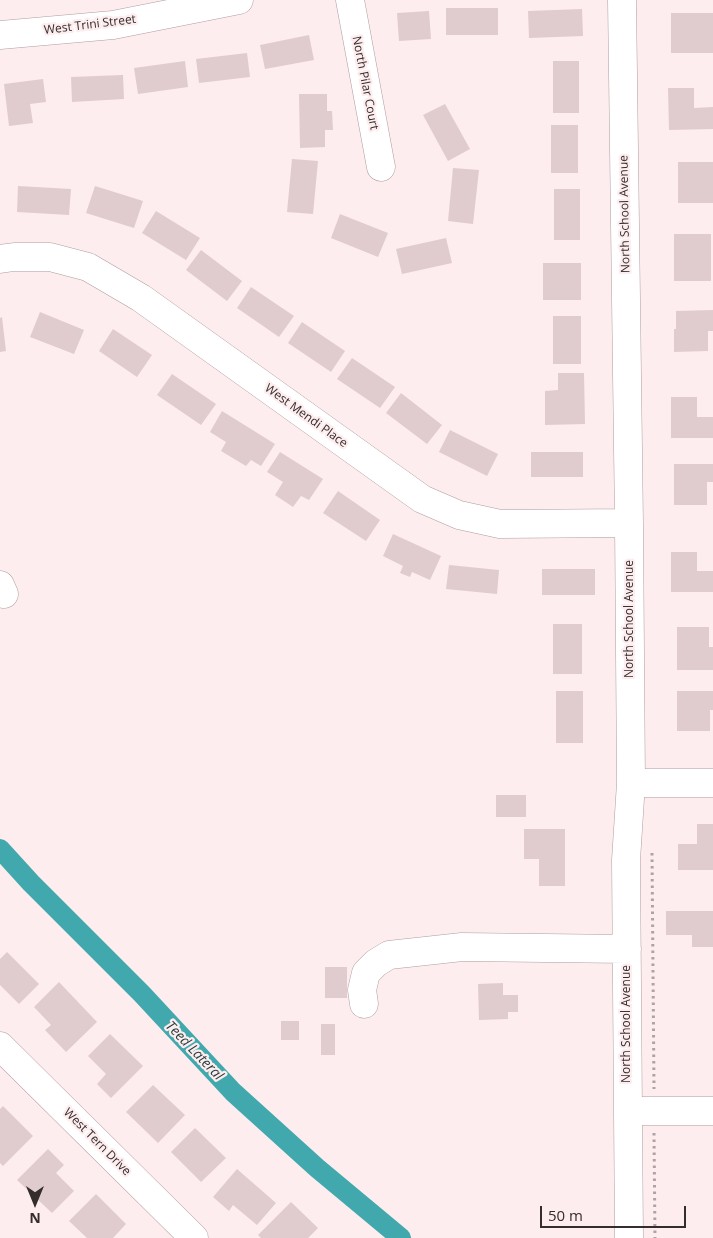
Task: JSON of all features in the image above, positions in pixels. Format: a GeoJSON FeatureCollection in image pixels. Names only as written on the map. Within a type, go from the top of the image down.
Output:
{"type":"FeatureCollection","features":[{"type":"Feature","properties":{"kind":"street","name":"West Trini Street"},"geometry":{"type":"LineString","coordinates":[[0,35],[114,25],[239,0]]}},
{"type":"Feature","properties":{"kind":"street","name":"North Pilar Court"},"geometry":{"type":"LineString","coordinates":[[350,0],[381,167]]}},
{"type":"Feature","properties":{"kind":"street","name":"North School Avenue"},"geometry":{"type":"LineString","coordinates":[[622,0],[631,783],[626,860],[627,949],[641,1111],[629,1238]]}},
{"type":"Feature","properties":{"kind":"street","name":"West Mendi Place"},"geometry":{"type":"LineString","coordinates":[[0,259],[50,257],[88,267],[141,298],[422,499],[459,515],[500,524],[629,524]]}},
{"type":"Feature","properties":{"kind":"street"},"geometry":{"type":"LineString","coordinates":[[631,783],[713,783]]}},
{"type":"Feature","properties":{"kind":"street"},"geometry":{"type":"LineString","coordinates":[[364,1004],[362,990],[366,973],[376,963],[389,955],[462,946],[627,949]]}},
{"type":"Feature","properties":{"kind":"street","name":"West Tern Drive"},"geometry":{"type":"LineString","coordinates":[[0,1046],[194,1238]]}},
{"type":"Feature","properties":{"kind":"street"},"geometry":{"type":"LineString","coordinates":[[641,1111],[713,1111]]}},
{"type":"Feature","properties":{"kind":"path"},"geometry":{"type":"LineString","coordinates":[[652,851],[641,1111],[655,1238]]}},
{"type":"Feature","properties":{"kind":"building"},"geometry":{"type":"Polygon","coordinates":[[[446,8],[498,8],[498,35],[446,35],[446,8]]]}},
{"type":"Feature","properties":{"kind":"building"},"geometry":{"type":"Polygon","coordinates":[[[582,9],[583,36],[529,38],[528,11],[582,9]]]}},
{"type":"Feature","properties":{"kind":"building"},"geometry":{"type":"Polygon","coordinates":[[[429,11],[431,39],[399,41],[397,13],[429,11]]]}},
{"type":"Feature","properties":{"kind":"building"},"geometry":{"type":"Polygon","coordinates":[[[671,13],[713,13],[713,53],[671,53],[671,13]]]}},
{"type":"Feature","properties":{"kind":"building"},"geometry":{"type":"Polygon","coordinates":[[[309,35],[314,60],[265,69],[260,45],[309,35]]]}},
{"type":"Feature","properties":{"kind":"building"},"geometry":{"type":"Polygon","coordinates":[[[247,53],[250,77],[199,83],[196,59],[247,53]]]}},
{"type":"Feature","properties":{"kind":"building"},"geometry":{"type":"Polygon","coordinates":[[[185,61],[188,87],[138,94],[134,68],[185,61]]]}},
{"type":"Feature","properties":{"kind":"building"},"geometry":{"type":"Polygon","coordinates":[[[553,61],[579,61],[579,113],[553,113],[553,61]]]}},
{"type":"Feature","properties":{"kind":"building"},"geometry":{"type":"Polygon","coordinates":[[[123,75],[124,99],[72,102],[71,77],[123,75]]]}},
{"type":"Feature","properties":{"kind":"building"},"geometry":{"type":"Polygon","coordinates":[[[43,79],[46,102],[30,104],[33,123],[9,126],[4,84],[43,79]]]}},
{"type":"Feature","properties":{"kind":"building"},"geometry":{"type":"Polygon","coordinates":[[[668,88],[694,88],[694,108],[713,107],[713,129],[669,130],[668,88]]]}},
{"type":"Feature","properties":{"kind":"building"},"geometry":{"type":"Polygon","coordinates":[[[299,94],[327,94],[327,111],[332,111],[333,130],[325,130],[325,147],[300,148],[299,94]]]}},
{"type":"Feature","properties":{"kind":"building"},"geometry":{"type":"Polygon","coordinates":[[[445,104],[470,149],[448,161],[423,115],[445,104]]]}},
{"type":"Feature","properties":{"kind":"building"},"geometry":{"type":"Polygon","coordinates":[[[551,125],[578,125],[578,173],[551,173],[551,125]]]}},
{"type":"Feature","properties":{"kind":"building"},"geometry":{"type":"Polygon","coordinates":[[[292,159],[318,161],[313,214],[287,212],[292,159]]]}},
{"type":"Feature","properties":{"kind":"building"},"geometry":{"type":"Polygon","coordinates":[[[678,162],[713,162],[713,203],[678,203],[678,162]]]}},
{"type":"Feature","properties":{"kind":"building"},"geometry":{"type":"Polygon","coordinates":[[[453,168],[479,170],[473,224],[448,221],[453,168]]]}},
{"type":"Feature","properties":{"kind":"building"},"geometry":{"type":"Polygon","coordinates":[[[18,186],[71,189],[69,215],[17,212],[18,186]]]}},
{"type":"Feature","properties":{"kind":"building"},"geometry":{"type":"Polygon","coordinates":[[[95,186],[143,201],[134,228],[86,213],[95,186]]]}},
{"type":"Feature","properties":{"kind":"building"},"geometry":{"type":"Polygon","coordinates":[[[554,189],[580,189],[580,240],[554,240],[554,189]]]}},
{"type":"Feature","properties":{"kind":"building"},"geometry":{"type":"Polygon","coordinates":[[[156,211],[200,238],[186,260],[142,233],[156,211]]]}},
{"type":"Feature","properties":{"kind":"building"},"geometry":{"type":"Polygon","coordinates":[[[340,214],[388,233],[378,257],[331,238],[340,214]]]}},
{"type":"Feature","properties":{"kind":"building"},"geometry":{"type":"Polygon","coordinates":[[[674,234],[711,234],[711,281],[674,281],[674,234]]]}},
{"type":"Feature","properties":{"kind":"building"},"geometry":{"type":"Polygon","coordinates":[[[446,238],[452,263],[402,274],[396,249],[446,238]]]}},
{"type":"Feature","properties":{"kind":"building"},"geometry":{"type":"Polygon","coordinates":[[[201,250],[242,281],[227,301],[186,270],[201,250]]]}},
{"type":"Feature","properties":{"kind":"building"},"geometry":{"type":"Polygon","coordinates":[[[543,263],[581,263],[581,300],[543,300],[543,263]]]}},
{"type":"Feature","properties":{"kind":"building"},"geometry":{"type":"Polygon","coordinates":[[[251,287],[294,316],[279,337],[237,308],[251,287]]]}},
{"type":"Feature","properties":{"kind":"building"},"geometry":{"type":"Polygon","coordinates":[[[713,310],[713,331],[708,331],[708,351],[674,352],[676,311],[713,310]]]}},
{"type":"Feature","properties":{"kind":"building"},"geometry":{"type":"Polygon","coordinates":[[[40,312],[84,330],[74,354],[30,337],[40,312]]]}},
{"type":"Feature","properties":{"kind":"building"},"geometry":{"type":"Polygon","coordinates":[[[553,316],[581,316],[581,364],[553,364],[553,316]]]}},
{"type":"Feature","properties":{"kind":"building"},"geometry":{"type":"Polygon","coordinates":[[[2,317],[6,351],[0,352],[0,318],[2,317]]]}},
{"type":"Feature","properties":{"kind":"building"},"geometry":{"type":"Polygon","coordinates":[[[302,322],[345,351],[331,372],[288,343],[302,322]]]}},
{"type":"Feature","properties":{"kind":"building"},"geometry":{"type":"Polygon","coordinates":[[[113,329],[152,355],[137,377],[99,351],[113,329]]]}},
{"type":"Feature","properties":{"kind":"building"},"geometry":{"type":"Polygon","coordinates":[[[352,358],[395,387],[380,408],[337,379],[352,358]]]}},
{"type":"Feature","properties":{"kind":"building"},"geometry":{"type":"Polygon","coordinates":[[[558,373],[584,373],[585,424],[545,425],[545,391],[558,390],[558,373]]]}},
{"type":"Feature","properties":{"kind":"building"},"geometry":{"type":"Polygon","coordinates":[[[172,374],[216,404],[201,425],[157,395],[172,374]]]}},
{"type":"Feature","properties":{"kind":"building"},"geometry":{"type":"Polygon","coordinates":[[[401,393],[442,425],[427,444],[386,413],[401,393]]]}},
{"type":"Feature","properties":{"kind":"building"},"geometry":{"type":"Polygon","coordinates":[[[671,397],[697,397],[697,417],[713,417],[713,438],[671,438],[671,397]]]}},
{"type":"Feature","properties":{"kind":"building"},"geometry":{"type":"Polygon","coordinates":[[[222,411],[275,444],[261,466],[251,460],[246,466],[221,451],[226,442],[210,432],[222,411]]]}},
{"type":"Feature","properties":{"kind":"building"},"geometry":{"type":"Polygon","coordinates":[[[450,430],[498,454],[487,476],[439,452],[450,430]]]}},
{"type":"Feature","properties":{"kind":"building"},"geometry":{"type":"Polygon","coordinates":[[[280,452],[323,479],[309,500],[301,496],[293,507],[275,495],[283,482],[267,472],[280,452]]]}},
{"type":"Feature","properties":{"kind":"building"},"geometry":{"type":"Polygon","coordinates":[[[531,452],[583,452],[583,477],[531,477],[531,452]]]}},
{"type":"Feature","properties":{"kind":"building"},"geometry":{"type":"Polygon","coordinates":[[[674,464],[713,464],[713,482],[707,482],[707,505],[674,505],[674,464]]]}},
{"type":"Feature","properties":{"kind":"building"},"geometry":{"type":"Polygon","coordinates":[[[338,491],[380,520],[366,541],[323,513],[338,491]]]}},
{"type":"Feature","properties":{"kind":"building"},"geometry":{"type":"Polygon","coordinates":[[[393,534],[441,556],[430,580],[412,572],[410,577],[400,573],[403,566],[383,556],[393,534]]]}},
{"type":"Feature","properties":{"kind":"building"},"geometry":{"type":"Polygon","coordinates":[[[671,552],[697,552],[697,571],[713,571],[713,592],[671,592],[671,552]]]}},
{"type":"Feature","properties":{"kind":"building"},"geometry":{"type":"Polygon","coordinates":[[[449,565],[499,570],[497,594],[446,589],[449,565]]]}},
{"type":"Feature","properties":{"kind":"building"},"geometry":{"type":"Polygon","coordinates":[[[542,569],[595,569],[595,595],[542,595],[542,569]]]}},
{"type":"Feature","properties":{"kind":"building"},"geometry":{"type":"Polygon","coordinates":[[[553,624],[582,624],[582,674],[553,674],[553,624]]]}},
{"type":"Feature","properties":{"kind":"building"},"geometry":{"type":"Polygon","coordinates":[[[677,627],[709,627],[709,647],[713,647],[713,670],[677,670],[677,627]]]}},
{"type":"Feature","properties":{"kind":"building"},"geometry":{"type":"Polygon","coordinates":[[[556,691],[583,691],[583,743],[556,743],[556,691]]]}},
{"type":"Feature","properties":{"kind":"building"},"geometry":{"type":"Polygon","coordinates":[[[677,691],[713,691],[713,710],[710,710],[710,731],[677,731],[677,691]]]}},
{"type":"Feature","properties":{"kind":"building"},"geometry":{"type":"Polygon","coordinates":[[[496,795],[526,795],[526,817],[496,817],[496,795]]]}},
{"type":"Feature","properties":{"kind":"building"},"geometry":{"type":"Polygon","coordinates":[[[697,824],[713,824],[713,870],[678,870],[678,844],[697,844],[697,824]]]}},
{"type":"Feature","properties":{"kind":"building"},"geometry":{"type":"Polygon","coordinates":[[[524,829],[565,829],[565,886],[539,886],[539,859],[524,859],[524,829]]]}},
{"type":"Feature","properties":{"kind":"building"},"geometry":{"type":"Polygon","coordinates":[[[666,911],[713,911],[713,947],[692,947],[692,935],[666,935],[666,911]]]}},
{"type":"Feature","properties":{"kind":"building"},"geometry":{"type":"Polygon","coordinates":[[[7,952],[39,984],[19,1004],[0,985],[0,959],[7,952]]]}},
{"type":"Feature","properties":{"kind":"building"},"geometry":{"type":"Polygon","coordinates":[[[325,967],[347,967],[347,998],[325,998],[325,967]]]}},
{"type":"Feature","properties":{"kind":"building"},"geometry":{"type":"Polygon","coordinates":[[[59,982],[97,1022],[66,1052],[45,1030],[51,1025],[34,1007],[59,982]]]}},
{"type":"Feature","properties":{"kind":"building"},"geometry":{"type":"Polygon","coordinates":[[[503,983],[503,995],[518,995],[518,1012],[508,1012],[508,1019],[479,1020],[478,984],[503,983]]]}},
{"type":"Feature","properties":{"kind":"building"},"geometry":{"type":"Polygon","coordinates":[[[281,1021],[299,1021],[299,1040],[281,1040],[281,1021]]]}},
{"type":"Feature","properties":{"kind":"building"},"geometry":{"type":"Polygon","coordinates":[[[321,1024],[335,1024],[335,1055],[321,1055],[321,1024]]]}},
{"type":"Feature","properties":{"kind":"building"},"geometry":{"type":"Polygon","coordinates":[[[110,1034],[143,1066],[111,1098],[97,1084],[106,1074],[88,1056],[110,1034]]]}},
{"type":"Feature","properties":{"kind":"building"},"geometry":{"type":"Polygon","coordinates":[[[153,1085],[185,1115],[158,1143],[126,1112],[153,1085]]]}},
{"type":"Feature","properties":{"kind":"building"},"geometry":{"type":"Polygon","coordinates":[[[3,1106],[33,1136],[3,1166],[0,1163],[0,1109],[3,1106]]]}},
{"type":"Feature","properties":{"kind":"building"},"geometry":{"type":"Polygon","coordinates":[[[195,1128],[226,1158],[201,1182],[171,1152],[195,1128]]]}},
{"type":"Feature","properties":{"kind":"building"},"geometry":{"type":"Polygon","coordinates":[[[48,1149],[64,1165],[56,1173],[74,1191],[52,1213],[17,1180],[48,1149]]]}},
{"type":"Feature","properties":{"kind":"building"},"geometry":{"type":"Polygon","coordinates":[[[237,1169],[276,1203],[257,1225],[233,1205],[229,1211],[213,1197],[237,1169]]]}},
{"type":"Feature","properties":{"kind":"building"},"geometry":{"type":"Polygon","coordinates":[[[96,1194],[126,1224],[113,1238],[87,1238],[69,1221],[96,1194]]]}},
{"type":"Feature","properties":{"kind":"building"},"geometry":{"type":"Polygon","coordinates":[[[291,1202],[318,1228],[308,1238],[261,1238],[258,1235],[291,1202]]]}},
{"type":"Feature","properties":{"kind":"waterway","name":"Teed Lateral"},"geometry":{"type":"LineString","coordinates":[[0,849],[31,883],[142,994],[233,1092],[317,1168],[401,1238]]}}]}
